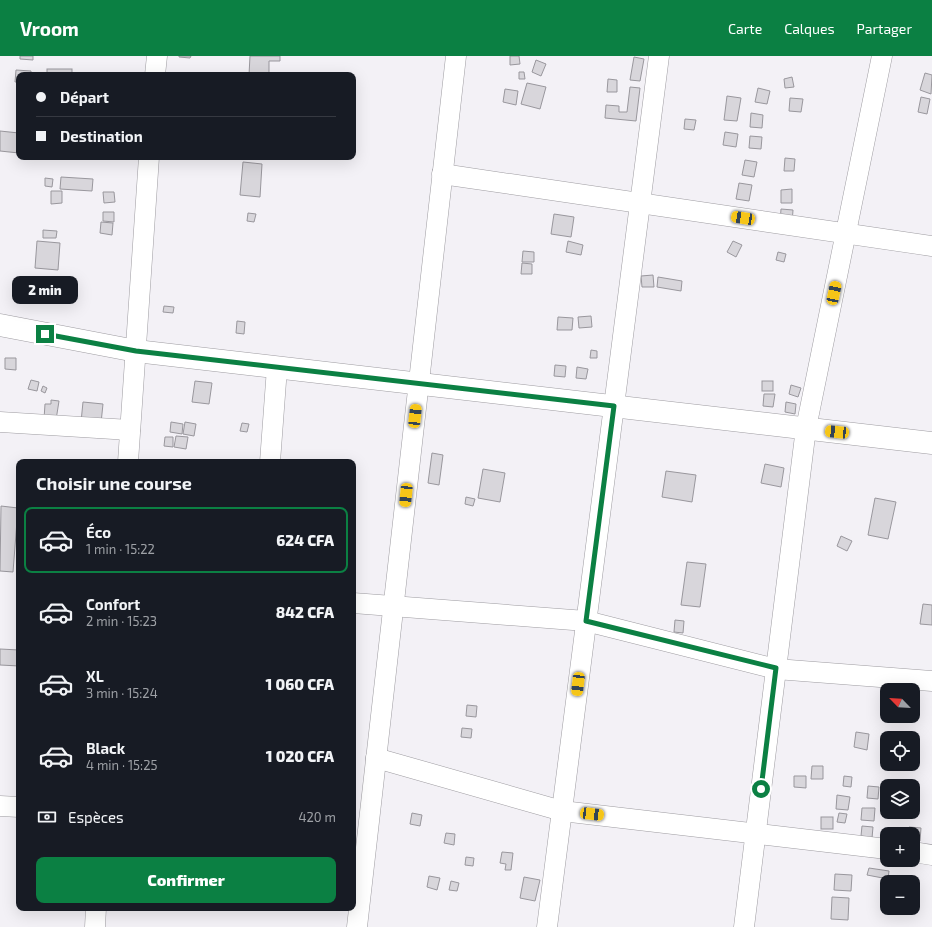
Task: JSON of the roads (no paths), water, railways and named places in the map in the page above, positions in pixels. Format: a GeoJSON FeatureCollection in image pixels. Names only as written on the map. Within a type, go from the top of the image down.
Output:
{"type":"FeatureCollection","features":[{"type":"Feature","properties":{"kind":"street"},"geometry":{"type":"LineString","coordinates":[[155,72],[156,56]]}},
{"type":"Feature","properties":{"kind":"street"},"geometry":{"type":"LineString","coordinates":[[357,927],[360,832],[376,758],[456,56]]}},
{"type":"Feature","properties":{"kind":"street"},"geometry":{"type":"LineString","coordinates":[[547,927],[659,56]]}},
{"type":"Feature","properties":{"kind":"street"},"geometry":{"type":"LineString","coordinates":[[744,927],[806,428],[882,56]]}},
{"type":"Feature","properties":{"kind":"street"},"geometry":{"type":"LineString","coordinates":[[128,459],[149,160]]}},
{"type":"Feature","properties":{"kind":"street"},"geometry":{"type":"LineString","coordinates":[[442,174],[932,246]]}},
{"type":"Feature","properties":{"kind":"street"},"geometry":{"type":"LineString","coordinates":[[0,325],[136,351],[932,442]]}},
{"type":"Feature","properties":{"kind":"street"},"geometry":{"type":"LineString","coordinates":[[270,459],[277,368]]}},
{"type":"Feature","properties":{"kind":"street"},"geometry":{"type":"LineString","coordinates":[[0,422],[130,430]]}},
{"type":"Feature","properties":{"kind":"street"},"geometry":{"type":"LineString","coordinates":[[356,603],[586,621],[776,668],[932,681]]}},
{"type":"Feature","properties":{"kind":"street"},"geometry":{"type":"LineString","coordinates":[[376,758],[562,811],[880,848]]}},
{"type":"Feature","properties":{"kind":"street"},"geometry":{"type":"LineString","coordinates":[[0,806],[16,807]]}},
{"type":"Feature","properties":{"kind":"street"},"geometry":{"type":"LineString","coordinates":[[920,853],[932,855]]}},
{"type":"Feature","properties":{"kind":"street"},"geometry":{"type":"LineString","coordinates":[[95,927],[96,911]]}}]}
